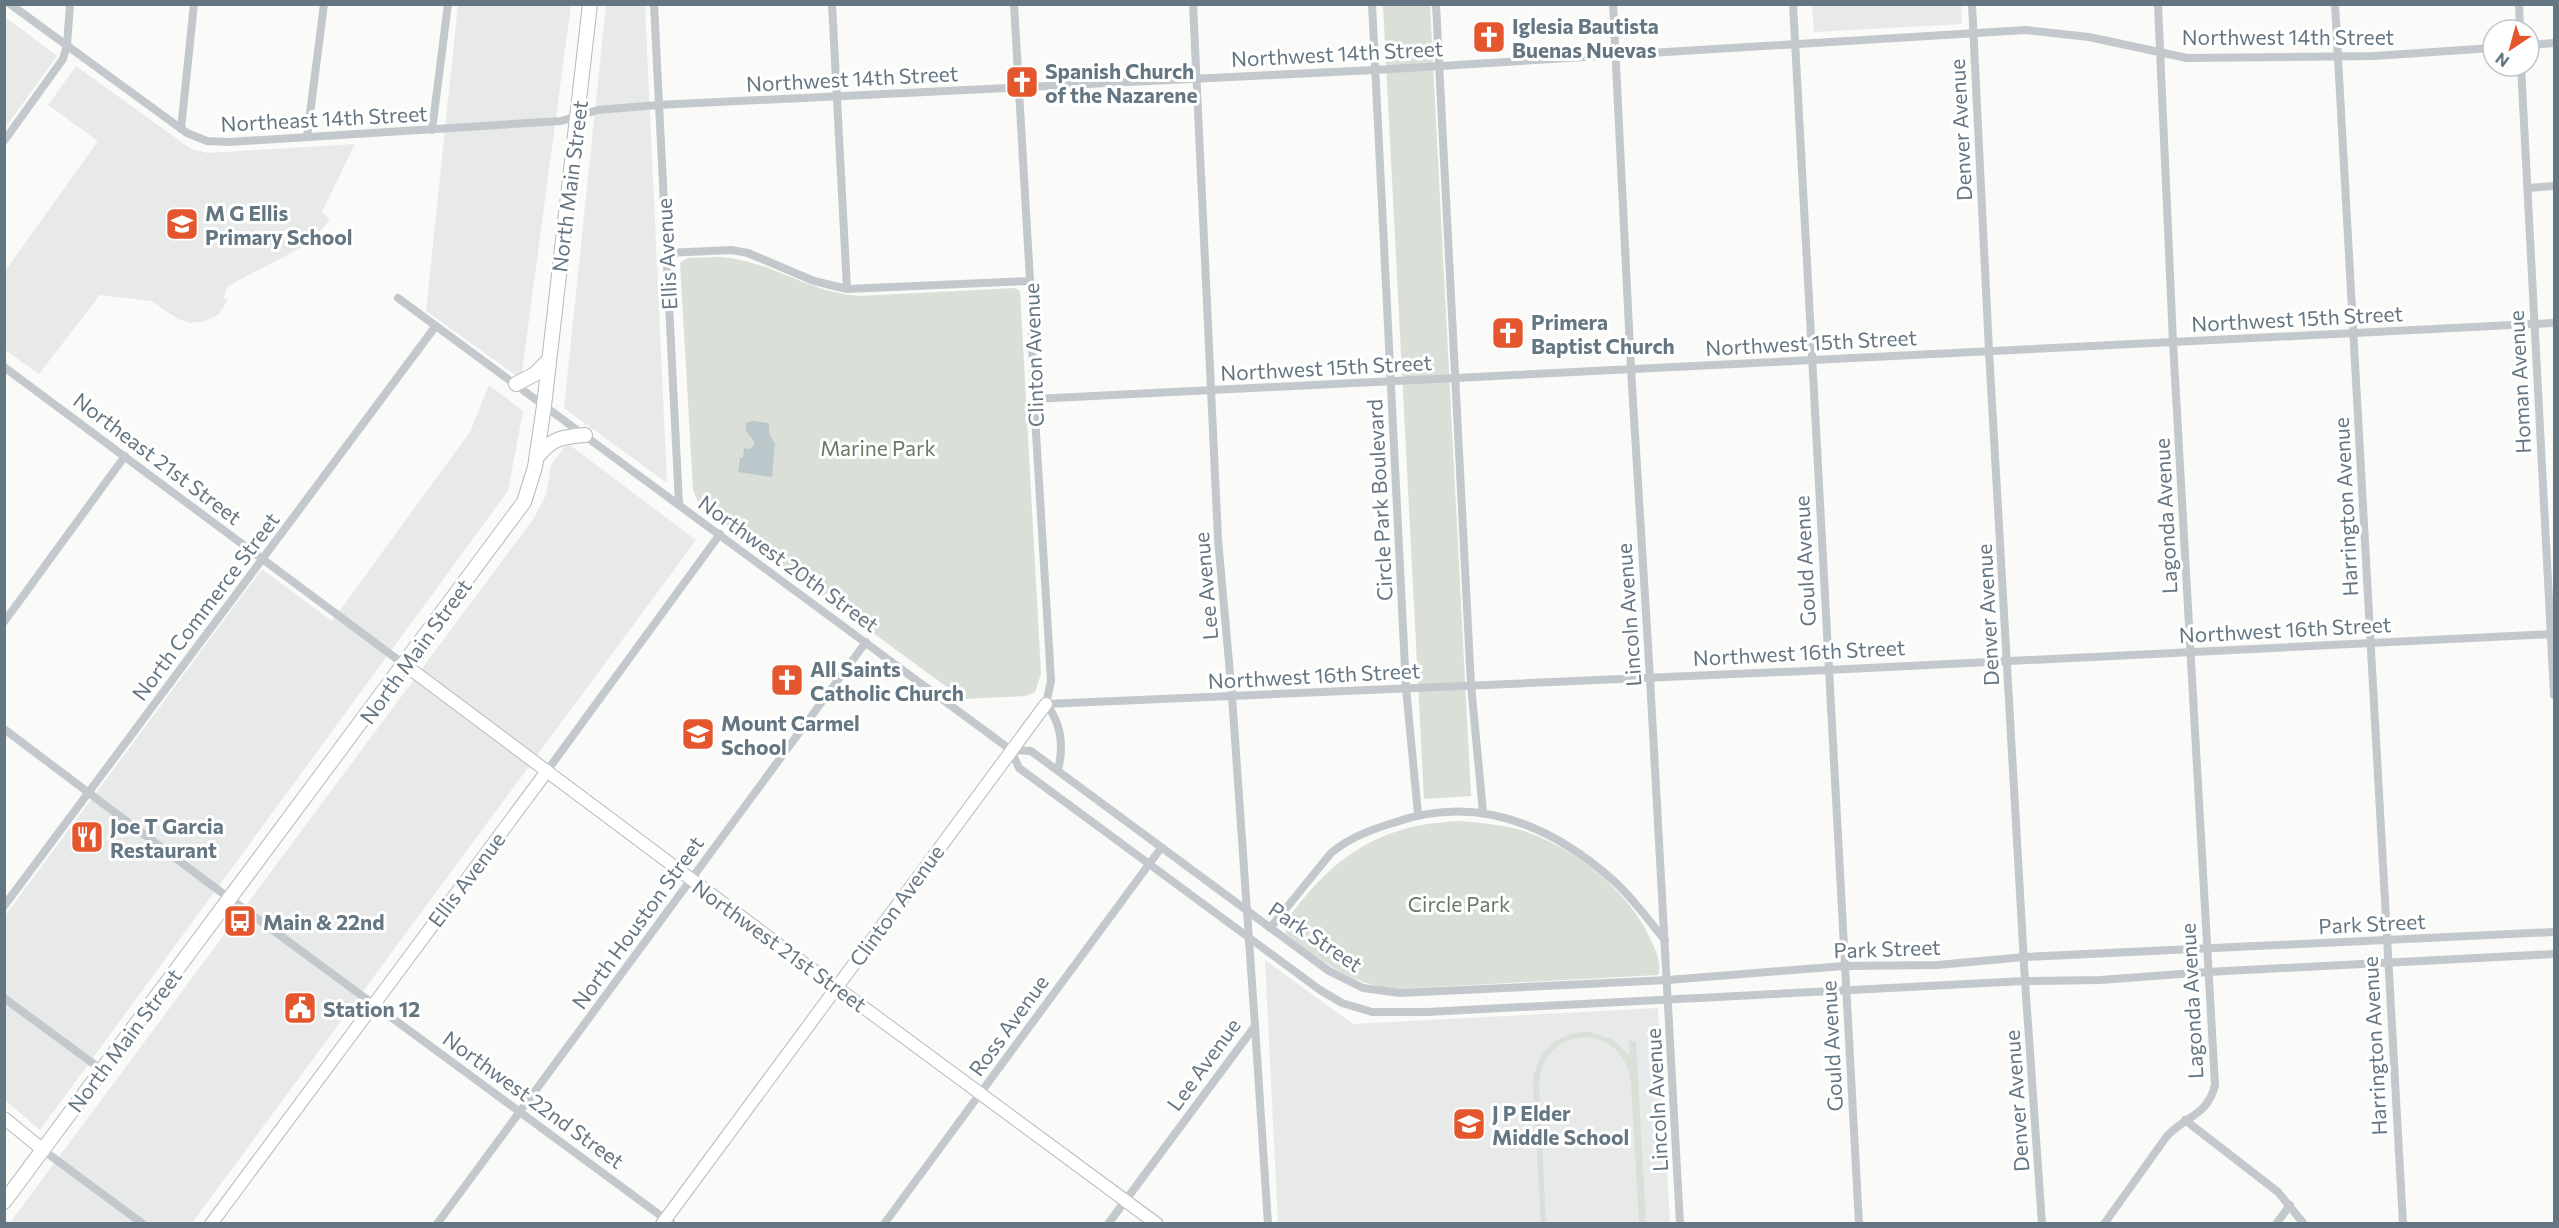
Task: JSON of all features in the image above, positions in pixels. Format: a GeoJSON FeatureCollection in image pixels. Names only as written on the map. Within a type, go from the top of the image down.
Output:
{"type":"FeatureCollection","features":[{"type":"Feature","properties":{"kind":"main road","name":"North Main Street"},"geometry":{"type":"LineString","coordinates":[[4,1202],[524,502],[537,458],[544,406],[590,4]]}},
{"type":"Feature","properties":{"kind":"main road"},"geometry":{"type":"LineString","coordinates":[[516,384],[535,374],[548,361]]}},
{"type":"Feature","properties":{"kind":"main road"},"geometry":{"type":"LineString","coordinates":[[537,458],[547,444],[566,436],[585,435]]}},
{"type":"Feature","properties":{"kind":"street","name":"Northeast 14th Street"},"geometry":{"type":"LineString","coordinates":[[10,4],[180,129],[207,141],[432,130],[561,121],[577,116]]}},
{"type":"Feature","properties":{"kind":"street"},"geometry":{"type":"LineString","coordinates":[[4,141],[63,59],[67,45],[70,4]]}},
{"type":"Feature","properties":{"kind":"street"},"geometry":{"type":"LineString","coordinates":[[180,129],[194,4]]}},
{"type":"Feature","properties":{"kind":"street"},"geometry":{"type":"LineString","coordinates":[[307,137],[324,4]]}},
{"type":"Feature","properties":{"kind":"street"},"geometry":{"type":"LineString","coordinates":[[432,130],[448,4]]}},
{"type":"Feature","properties":{"kind":"street","name":"Ellis Avenue"},"geometry":{"type":"LineString","coordinates":[[654,4],[679,504]]}},
{"type":"Feature","properties":{"kind":"street"},"geometry":{"type":"LineString","coordinates":[[832,4],[847,289]]}},
{"type":"Feature","properties":{"kind":"street","name":"Clinton Avenue"},"geometry":{"type":"LineString","coordinates":[[667,1222],[836,986],[1046,704],[1051,681],[1014,4]]}},
{"type":"Feature","properties":{"kind":"street","name":"Lee Avenue"},"geometry":{"type":"LineString","coordinates":[[1108,1224],[1255,1026],[1250,939],[1245,909],[1232,696],[1218,539],[1194,4]]}},
{"type":"Feature","properties":{"kind":"street","name":"Circle Park Boulevard"},"geometry":{"type":"LineString","coordinates":[[1372,4],[1406,688],[1418,814]]}},
{"type":"Feature","properties":{"kind":"street"},"geometry":{"type":"LineString","coordinates":[[1436,4],[1471,685],[1483,812]]}},
{"type":"Feature","properties":{"kind":"street","name":"Lincoln Avenue"},"geometry":{"type":"LineString","coordinates":[[1613,4],[1631,369],[1668,980],[1680,1224]]}},
{"type":"Feature","properties":{"kind":"street","name":"Gould Avenue"},"geometry":{"type":"LineString","coordinates":[[1793,4],[1859,1224]]}},
{"type":"Feature","properties":{"kind":"street","name":"Denver Avenue"},"geometry":{"type":"LineString","coordinates":[[1972,4],[1989,351],[2025,981],[2042,1224]]}},
{"type":"Feature","properties":{"kind":"street","name":"Lagonda Avenue"},"geometry":{"type":"LineString","coordinates":[[2104,1224],[2167,1136],[2207,1105],[2215,1085],[2173,342],[2158,4]]}},
{"type":"Feature","properties":{"kind":"street","name":"Harrington Avenue"},"geometry":{"type":"LineString","coordinates":[[2335,4],[2403,1224]]}},
{"type":"Feature","properties":{"kind":"street","name":"Northwest 14th Street"},"geometry":{"type":"LineString","coordinates":[[577,116],[597,110],[658,105],[1375,70],[2026,30],[2089,37],[2187,58],[2338,56],[2481,49]]}},
{"type":"Feature","properties":{"kind":"street","name":"Homan Avenue"},"geometry":{"type":"LineString","coordinates":[[2523,78],[2534,324],[2553,634],[2554,695]]}},
{"type":"Feature","properties":{"kind":"street"},"geometry":{"type":"LineString","coordinates":[[2528,188],[2554,186]]}},
{"type":"Feature","properties":{"kind":"street"},"geometry":{"type":"LineString","coordinates":[[666,253],[701,250],[740,252],[814,281],[847,289],[1030,281]]}},
{"type":"Feature","properties":{"kind":"street","name":"Northwest 20th Street"},"geometry":{"type":"LineString","coordinates":[[398,298],[1011,750],[1019,768],[1250,939]]}},
{"type":"Feature","properties":{"kind":"street","name":"Northwest 15th Street"},"geometry":{"type":"LineString","coordinates":[[1034,399],[2554,323]]}},
{"type":"Feature","properties":{"kind":"street","name":"North Commerce Street"},"geometry":{"type":"LineString","coordinates":[[4,906],[435,327]]}},
{"type":"Feature","properties":{"kind":"street","name":"Northeast 21st Street"},"geometry":{"type":"LineString","coordinates":[[4,367],[405,665]]}},
{"type":"Feature","properties":{"kind":"street"},"geometry":{"type":"LineString","coordinates":[[4,622],[125,456]]}},
{"type":"Feature","properties":{"kind":"street","name":"Ellis Avenue"},"geometry":{"type":"LineString","coordinates":[[211,1224],[720,534]]}},
{"type":"Feature","properties":{"kind":"street","name":"Northwest 16th Street"},"geometry":{"type":"LineString","coordinates":[[1046,704],[1828,670],[2553,634]]}},
{"type":"Feature","properties":{"kind":"street","name":"North Houston Street"},"geometry":{"type":"LineString","coordinates":[[437,1224],[866,642]]}},
{"type":"Feature","properties":{"kind":"street","name":"Northwest 21st Street"},"geometry":{"type":"LineString","coordinates":[[405,665],[1157,1224]]}},
{"type":"Feature","properties":{"kind":"street"},"geometry":{"type":"LineString","coordinates":[[1046,704],[1059,724],[1061,757],[1058,770]]}},
{"type":"Feature","properties":{"kind":"street","name":"Northwest 22nd Street"},"geometry":{"type":"LineString","coordinates":[[4,729],[667,1222]]}},
{"type":"Feature","properties":{"kind":"street","name":"Northwest 20th Street"},"geometry":{"type":"LineString","coordinates":[[1011,750],[1031,751],[1245,909]]}},
{"type":"Feature","properties":{"kind":"street"},"geometry":{"type":"LineString","coordinates":[[1270,928],[1331,853],[1341,844],[1374,829],[1418,814],[1459,810],[1483,812],[1523,823],[1586,859],[1626,892],[1665,940]]}},
{"type":"Feature","properties":{"kind":"street","name":"Ross Avenue"},"geometry":{"type":"LineString","coordinates":[[884,1224],[1161,848]]}},
{"type":"Feature","properties":{"kind":"street","name":"Park Street"},"geometry":{"type":"LineString","coordinates":[[1245,909],[1329,971],[1355,985],[1380,992],[1400,993],[1668,980],[1844,966],[1938,965],[2024,957],[2554,932]]}},
{"type":"Feature","properties":{"kind":"street","name":"Park Street"},"geometry":{"type":"LineString","coordinates":[[1250,939],[1320,990],[1342,1003],[1372,1012],[1427,1012],[2025,981],[2100,980],[2208,972],[2554,954]]}},
{"type":"Feature","properties":{"kind":"street"},"geometry":{"type":"LineString","coordinates":[[4,998],[102,1070]]}},
{"type":"Feature","properties":{"kind":"street"},"geometry":{"type":"LineString","coordinates":[[1255,1026],[1268,1224]]}},
{"type":"Feature","properties":{"kind":"street"},"geometry":{"type":"LineString","coordinates":[[4,1118],[143,1224]]}},
{"type":"Feature","properties":{"kind":"street"},"geometry":{"type":"LineString","coordinates":[[2185,1120],[2278,1192],[2304,1224]]}},
{"type":"Feature","properties":{"kind":"street"},"geometry":{"type":"LineString","coordinates":[[2276,1224],[2290,1205]]}},
{"type":"Feature","properties":{"kind":"shaded area"},"geometry":{"type":"Polygon","coordinates":[[[458,5],[571,5],[521,379],[426,311],[458,5]]]}},
{"type":"Feature","properties":{"kind":"shaded area"},"geometry":{"type":"Polygon","coordinates":[[[606,5],[645,5],[667,483],[564,408],[606,5]]]}},
{"type":"Feature","properties":{"kind":"shaded area"},"geometry":{"type":"Polygon","coordinates":[[[1812,5],[1961,5],[1962,24],[1814,32],[1812,5]]]}},
{"type":"Feature","properties":{"kind":"shaded area"},"geometry":{"type":"Polygon","coordinates":[[[5,17],[57,56],[5,128],[5,17]]]}},
{"type":"Feature","properties":{"kind":"shaded area","name":"M G Ellis Primary School"},"geometry":{"type":"Polygon","coordinates":[[[76,66],[191,149],[208,153],[355,144],[322,212],[330,219],[312,242],[228,286],[223,298],[228,300],[218,315],[205,321],[190,323],[178,319],[151,301],[100,295],[39,374],[5,350],[5,271],[98,141],[48,105],[76,66]]]}},
{"type":"Feature","properties":{"kind":"shaded area"},"geometry":{"type":"Polygon","coordinates":[[[489,385],[523,411],[508,491],[40,1130],[5,1100],[4,917],[262,569],[332,621],[470,432],[489,385]]]}},
{"type":"Feature","properties":{"kind":"shaded area"},"geometry":{"type":"Polygon","coordinates":[[[752,421],[769,423],[769,433],[775,444],[772,477],[738,472],[744,448],[750,449],[754,445],[754,441],[746,431],[746,423],[752,421]]]}},
{"type":"Feature","properties":{"kind":"shaded area"},"geometry":{"type":"Polygon","coordinates":[[[567,443],[696,540],[192,1223],[9,1224],[534,518],[546,495],[551,465],[567,443]]]}},
{"type":"Feature","properties":{"kind":"shaded area","name":"J P Elder Middle School"},"geometry":{"type":"Polygon","coordinates":[[[1265,960],[1353,1024],[1658,1008],[1670,1223],[1278,1223],[1265,960]]]}},
{"type":"Feature","properties":{"kind":"green space"},"geometry":{"type":"Polygon","coordinates":[[[1383,5],[1430,5],[1471,796],[1424,799],[1383,5]]]}},
{"type":"Feature","properties":{"kind":"green space","name":"Marine Park"},"geometry":{"type":"Polygon","coordinates":[[[720,257],[755,264],[841,294],[859,296],[1015,288],[1020,291],[1041,674],[1035,692],[1026,696],[963,699],[699,505],[693,489],[680,263],[687,258],[720,257]]]}},
{"type":"Feature","properties":{"kind":"green space","name":"Circle Park"},"geometry":{"type":"Polygon","coordinates":[[[1461,821],[1501,826],[1543,838],[1597,872],[1613,886],[1639,918],[1657,955],[1658,975],[1398,989],[1365,982],[1338,971],[1286,934],[1285,923],[1303,900],[1339,863],[1360,848],[1381,837],[1405,829],[1461,821]]]}},
{"type":"Feature","properties":{"kind":"green space"},"geometry":{"type":"Polygon","coordinates":[[[1590,1032],[1613,1040],[1630,1056],[1629,1041],[1636,1041],[1646,1223],[1639,1223],[1631,1081],[1625,1061],[1613,1047],[1598,1039],[1582,1037],[1566,1041],[1553,1050],[1543,1065],[1539,1086],[1546,1223],[1541,1223],[1534,1074],[1543,1054],[1558,1040],[1567,1035],[1590,1032]]]}},
{"type":"Feature","properties":{"kind":"place","name":"Iglesia Bautista Buenas Nuevas"},"geometry":{"type":"Point","coordinates":[1489,37]}},
{"type":"Feature","properties":{"kind":"place","name":"Spanish Church of the Nazarene"},"geometry":{"type":"Point","coordinates":[1022,82]}},
{"type":"Feature","properties":{"kind":"place","name":"M G Ellis Primary School"},"geometry":{"type":"Point","coordinates":[182,224]}},
{"type":"Feature","properties":{"kind":"place","name":"Primera Baptist Church"},"geometry":{"type":"Point","coordinates":[1508,333]}},
{"type":"Feature","properties":{"kind":"place","name":"All Saints Catholic Church"},"geometry":{"type":"Point","coordinates":[787,680]}},
{"type":"Feature","properties":{"kind":"place","name":"Mount Carmel School"},"geometry":{"type":"Point","coordinates":[698,734]}},
{"type":"Feature","properties":{"kind":"place","name":"Joe T Garcia Restaurant"},"geometry":{"type":"Point","coordinates":[87,837]}},
{"type":"Feature","properties":{"kind":"place","name":"Main & 22nd"},"geometry":{"type":"Point","coordinates":[240,921]}},
{"type":"Feature","properties":{"kind":"place","name":"Station 12"},"geometry":{"type":"Point","coordinates":[300,1008]}},
{"type":"Feature","properties":{"kind":"place","name":"J P Elder Middle School"},"geometry":{"type":"Point","coordinates":[1469,1124]}}]}
